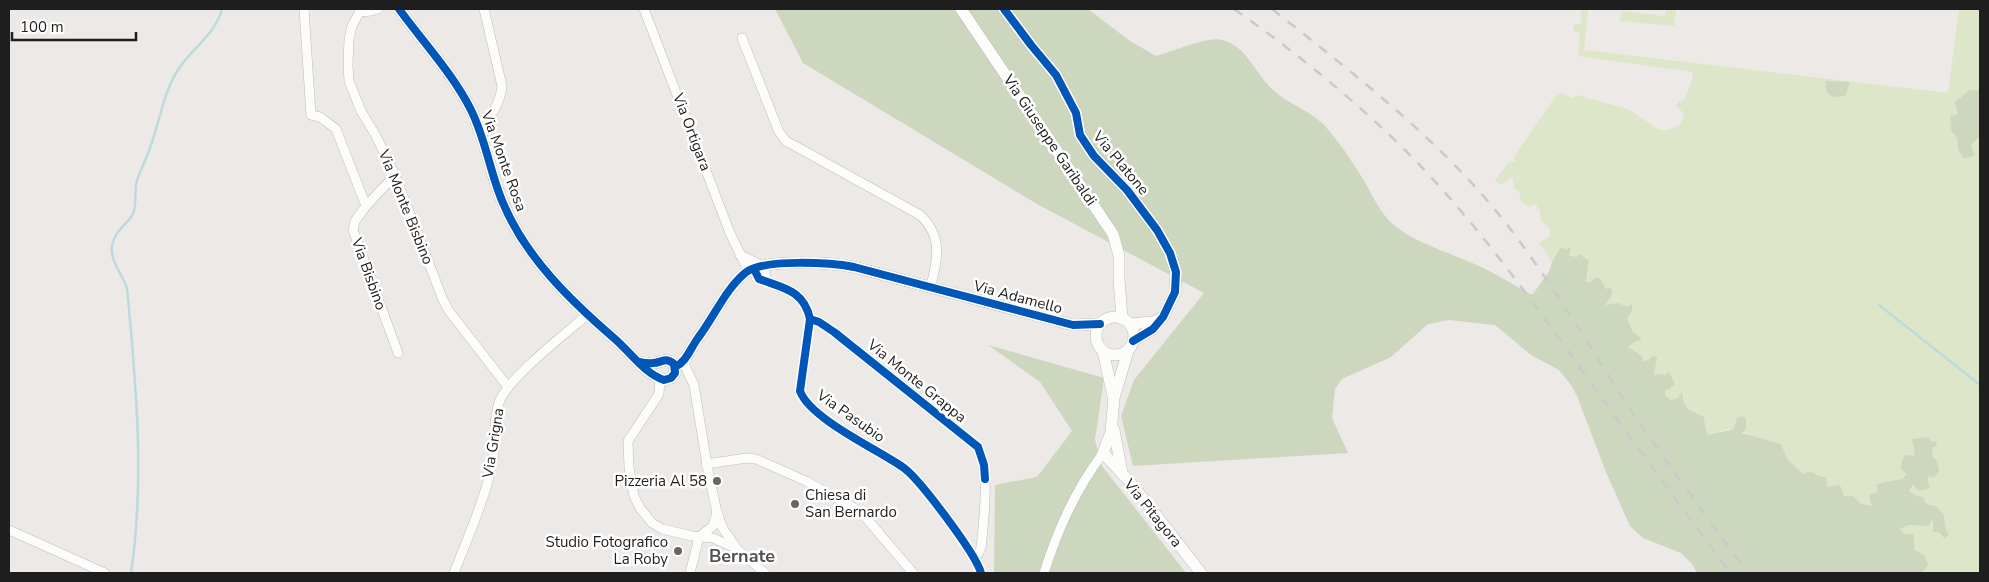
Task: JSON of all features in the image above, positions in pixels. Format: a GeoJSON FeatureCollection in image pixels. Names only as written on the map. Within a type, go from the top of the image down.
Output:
{"type":"FeatureCollection","features":[{"type":"Feature","properties":{"kind":"street"},"geometry":{"type":"LineString","coordinates":[[304,9],[311,115],[320,117],[336,129],[366,206]]}},
{"type":"Feature","properties":{"kind":"street","name":"Via Monte Bisbino"},"geometry":{"type":"LineString","coordinates":[[378,9],[371,11],[359,10],[352,26],[349,39],[349,81],[361,110],[395,175],[443,300],[449,311],[508,387]]}},
{"type":"Feature","properties":{"kind":"street","name":"Via Monte Rosa"},"geometry":{"type":"LineString","coordinates":[[400,9],[456,86],[479,127],[490,168],[512,223],[541,266],[587,315],[649,372],[659,378]]}},
{"type":"Feature","properties":{"kind":"street"},"geometry":{"type":"LineString","coordinates":[[479,127],[495,109],[501,94],[501,77],[484,9]]}},
{"type":"Feature","properties":{"kind":"street","name":"Via Ortigara"},"geometry":{"type":"LineString","coordinates":[[644,9],[740,254],[756,270]]}},
{"type":"Feature","properties":{"kind":"street","name":"Via Giuseppe Garibaldi"},"geometry":{"type":"LineString","coordinates":[[961,9],[1113,234],[1120,256],[1118,279],[1104,321]]}},
{"type":"Feature","properties":{"kind":"street","name":"Via Platone"},"geometry":{"type":"LineString","coordinates":[[1004,9],[1056,74],[1076,113],[1080,135],[1094,156],[1127,190],[1157,230],[1170,253],[1176,272],[1175,292],[1163,317]]}},
{"type":"Feature","properties":{"kind":"street"},"geometry":{"type":"LineString","coordinates":[[742,38],[779,132],[786,141],[920,215],[930,225],[938,247],[936,269],[930,288]]}},
{"type":"Feature","properties":{"kind":"street","name":"Via Bisbino"},"geometry":{"type":"LineString","coordinates":[[395,175],[366,206],[355,221],[354,230],[398,352]]}},
{"type":"Feature","properties":{"kind":"street"},"geometry":{"type":"LineString","coordinates":[[740,254],[767,281],[798,296],[805,303],[810,319]]}},
{"type":"Feature","properties":{"kind":"street","name":"Via Adamello"},"geometry":{"type":"LineString","coordinates":[[756,270],[796,263],[837,264],[854,267],[1073,325],[1096,341]]}},
{"type":"Feature","properties":{"kind":"street"},"geometry":{"type":"LineString","coordinates":[[659,378],[671,378],[674,365],[692,346],[738,280],[756,270]]}},
{"type":"Feature","properties":{"kind":"street","name":"Via Giuseppe Garibaldi"},"geometry":{"type":"LineString","coordinates":[[1118,279],[1126,321]]}},
{"type":"Feature","properties":{"kind":"street","name":"Via Grigna"},"geometry":{"type":"LineString","coordinates":[[454,573],[487,484],[493,460],[500,400],[508,387],[517,378],[587,315]]}},
{"type":"Feature","properties":{"kind":"street"},"geometry":{"type":"LineString","coordinates":[[1114,398],[1103,352],[1096,341],[1096,332],[1104,321],[1152,322],[1163,317]]}},
{"type":"Feature","properties":{"kind":"street"},"geometry":{"type":"LineString","coordinates":[[1103,352],[1116,356],[1153,329],[1163,317]]}},
{"type":"Feature","properties":{"kind":"street","name":"Via Monte Grappa"},"geometry":{"type":"LineString","coordinates":[[810,319],[819,322],[834,332],[978,447],[984,466],[985,480],[981,548],[974,557]]}},
{"type":"Feature","properties":{"kind":"street","name":"Via Pasubio"},"geometry":{"type":"LineString","coordinates":[[810,319],[800,391],[804,400],[828,421],[908,472],[931,498],[974,557],[981,573]]}},
{"type":"Feature","properties":{"kind":"street","name":"Via Adamello"},"geometry":{"type":"LineString","coordinates":[[1073,325],[1104,321]]}},
{"type":"Feature","properties":{"kind":"street"},"geometry":{"type":"LineString","coordinates":[[1122,475],[1115,443],[1113,419],[1114,398],[1133,330],[1126,321]]}},
{"type":"Feature","properties":{"kind":"street"},"geometry":{"type":"LineString","coordinates":[[639,362],[674,365],[694,385],[706,464],[717,512],[722,527],[737,549]]}},
{"type":"Feature","properties":{"kind":"street"},"geometry":{"type":"LineString","coordinates":[[674,365],[655,368],[659,378],[659,394],[628,441],[627,448],[634,496],[640,508],[652,522],[662,529],[713,538],[737,549],[766,573]]}},
{"type":"Feature","properties":{"kind":"street"},"geometry":{"type":"LineString","coordinates":[[1044,573],[1057,533],[1069,506],[1108,442],[1113,419]]}},
{"type":"Feature","properties":{"kind":"street","name":"Via Pitagora"},"geometry":{"type":"LineString","coordinates":[[1103,453],[1131,483],[1201,573]]}},
{"type":"Feature","properties":{"kind":"street"},"geometry":{"type":"LineString","coordinates":[[706,464],[747,458],[756,459],[806,481],[861,512],[913,573]]}},
{"type":"Feature","properties":{"kind":"street"},"geometry":{"type":"LineString","coordinates":[[690,573],[699,537],[713,526],[717,512]]}},
{"type":"Feature","properties":{"kind":"street"},"geometry":{"type":"LineString","coordinates":[[9,530],[105,573]]}},
{"type":"Feature","properties":{"kind":"green space"},"geometry":{"type":"Polygon","coordinates":[[[775,9],[1088,9],[1130,41],[1156,56],[1208,40],[1216,39],[1230,43],[1243,53],[1276,93],[1312,115],[1325,126],[1350,159],[1385,216],[1404,232],[1424,243],[1484,268],[1530,294],[1533,294],[1550,270],[1560,248],[1564,248],[1564,250],[1571,249],[1569,255],[1576,257],[1579,254],[1589,261],[1585,281],[1589,283],[1597,277],[1601,279],[1606,289],[1610,288],[1612,291],[1611,297],[1605,305],[1619,303],[1627,307],[1632,304],[1632,311],[1627,319],[1633,332],[1642,339],[1628,347],[1642,356],[1643,361],[1653,356],[1657,357],[1654,375],[1665,375],[1669,372],[1675,384],[1665,390],[1665,395],[1671,400],[1678,398],[1682,392],[1686,407],[1704,417],[1706,431],[1709,435],[1734,428],[1737,418],[1742,416],[1746,418],[1746,429],[1742,433],[1781,444],[1788,460],[1803,474],[1810,471],[1821,477],[1826,477],[1827,487],[1840,485],[1844,496],[1853,496],[1861,504],[1872,506],[1869,495],[1878,492],[1876,484],[1902,479],[1906,474],[1901,469],[1902,460],[1906,455],[1915,456],[1912,439],[1929,437],[1931,442],[1937,441],[1936,446],[1932,448],[1933,457],[1937,461],[1939,471],[1934,478],[1929,476],[1927,480],[1930,488],[1919,491],[1913,485],[1909,491],[1916,496],[1923,497],[1926,504],[1936,506],[1944,514],[1945,527],[1949,535],[1944,538],[1939,532],[1933,532],[1933,519],[1929,526],[1908,525],[1900,529],[1904,534],[1913,534],[1915,550],[1925,556],[1928,565],[1922,573],[1697,573],[1692,564],[1681,553],[1643,538],[1630,526],[1606,472],[1577,396],[1559,370],[1531,355],[1495,325],[1449,320],[1428,324],[1391,357],[1342,379],[1335,389],[1332,418],[1348,453],[1133,466],[1121,416],[1134,380],[1204,293],[1037,204],[803,63],[775,9]]]}},
{"type":"Feature","properties":{"kind":"green space"},"geometry":{"type":"Polygon","coordinates":[[[1581,9],[1588,9],[1584,50],[1948,93],[1959,9],[1980,9],[1980,90],[1970,90],[1958,115],[1950,117],[1951,130],[1957,138],[1958,149],[1971,145],[1980,136],[1980,573],[1922,573],[1928,565],[1900,529],[1908,525],[1929,526],[1933,518],[1945,527],[1944,514],[1936,506],[1926,504],[1909,491],[1913,485],[1927,479],[1937,461],[1933,457],[1932,447],[1937,441],[1915,457],[1902,479],[1876,484],[1878,492],[1872,507],[1861,504],[1853,496],[1844,496],[1837,486],[1827,487],[1821,477],[1810,471],[1803,474],[1788,460],[1781,444],[1760,439],[1734,428],[1709,435],[1706,431],[1704,417],[1686,407],[1681,393],[1678,398],[1671,400],[1665,395],[1665,376],[1654,376],[1648,360],[1643,361],[1642,356],[1628,347],[1633,343],[1633,332],[1627,319],[1632,311],[1632,304],[1627,307],[1619,303],[1605,305],[1606,290],[1601,279],[1597,278],[1589,283],[1584,281],[1588,275],[1587,266],[1560,248],[1552,262],[1539,243],[1550,236],[1550,229],[1540,219],[1540,210],[1537,209],[1537,204],[1530,205],[1529,207],[1522,203],[1519,192],[1514,188],[1513,178],[1510,177],[1502,185],[1495,180],[1509,162],[1515,162],[1514,157],[1555,97],[1562,93],[1573,98],[1576,95],[1628,109],[1659,130],[1665,130],[1676,127],[1683,120],[1681,111],[1676,106],[1678,102],[1685,99],[1693,76],[1693,72],[1578,56],[1580,33],[1573,30],[1574,24],[1581,24],[1581,9]]]}},
{"type":"Feature","properties":{"kind":"green space"},"geometry":{"type":"Polygon","coordinates":[[[1666,9],[1676,9],[1674,26],[1620,21],[1621,11],[1665,16],[1666,9]]]}},
{"type":"Feature","properties":{"kind":"green space"},"geometry":{"type":"Polygon","coordinates":[[[1826,81],[1850,82],[1846,95],[1837,97],[1830,95],[1826,90],[1826,81]]]}},
{"type":"Feature","properties":{"kind":"green space"},"geometry":{"type":"Polygon","coordinates":[[[1970,90],[1980,90],[1980,136],[1971,145],[1975,155],[1964,159],[1958,149],[1957,138],[1951,130],[1950,116],[1958,114],[1955,102],[1970,90]]]}},
{"type":"Feature","properties":{"kind":"green space"},"geometry":{"type":"Polygon","coordinates":[[[988,345],[1104,378],[1095,440],[1102,466],[1186,573],[994,573],[995,485],[1037,477],[1072,431],[1040,382],[988,345]]]}},
{"type":"Feature","properties":{"kind":"waterway"},"geometry":{"type":"LineString","coordinates":[[131,573],[138,502],[136,395],[127,288],[113,257],[112,246],[116,235],[130,219],[134,211],[137,180],[150,148],[164,100],[176,73],[214,27],[222,9]]}},
{"type":"Feature","properties":{"kind":"waterway"},"geometry":{"type":"LineString","coordinates":[[1879,305],[1980,385]]}},
{"type":"Feature","properties":{"kind":"railway"},"geometry":{"type":"LineString","coordinates":[[1234,9],[1300,58],[1364,111],[1404,149],[1455,204],[1525,292],[1730,573]]}},
{"type":"Feature","properties":{"kind":"railway"},"geometry":{"type":"LineString","coordinates":[[1272,9],[1353,73],[1405,118],[1431,141],[1479,191],[1518,239],[1554,290],[1621,395],[1683,485],[1748,573]]}},
{"type":"Feature","properties":{"kind":"cycle path"},"geometry":{"type":"LineString","coordinates":[[399,9],[447,71],[464,97],[481,133],[503,203],[524,242],[537,260],[566,294],[650,373],[664,380],[671,378],[675,373],[674,364],[668,360],[656,363],[639,362]]}},
{"type":"Feature","properties":{"kind":"cycle path"},"geometry":{"type":"LineString","coordinates":[[1004,9],[1056,75],[1076,113],[1080,135],[1094,156],[1127,190],[1157,230],[1170,253],[1176,272],[1175,292],[1163,317],[1153,329],[1133,341]]}},
{"type":"Feature","properties":{"kind":"cycle path"},"geometry":{"type":"LineString","coordinates":[[675,367],[685,358],[731,287],[745,273],[754,268],[782,263],[815,263],[854,267],[1073,325],[1100,324]]}},
{"type":"Feature","properties":{"kind":"cycle path"},"geometry":{"type":"LineString","coordinates":[[754,269],[759,279],[784,288],[798,296],[807,309],[810,319],[800,391],[806,402],[831,423],[904,468],[912,475],[959,535],[981,573]]}},
{"type":"Feature","properties":{"kind":"cycle path"},"geometry":{"type":"LineString","coordinates":[[810,319],[819,322],[834,332],[978,447],[984,465],[985,479]]}},
{"type":"Feature","properties":{"kind":"place","name":"Pizzeria Al 58"},"geometry":{"type":"Point","coordinates":[717,481]}},
{"type":"Feature","properties":{"kind":"place","name":"Chiesa di San Bernardo"},"geometry":{"type":"Point","coordinates":[795,504]}},
{"type":"Feature","properties":{"kind":"place","name":"Studio Fotografico La Roby"},"geometry":{"type":"Point","coordinates":[678,551]}},
{"type":"Feature","properties":{"kind":"district","name":"Bernate"},"geometry":{"type":"Point","coordinates":[742,556]}}]}
